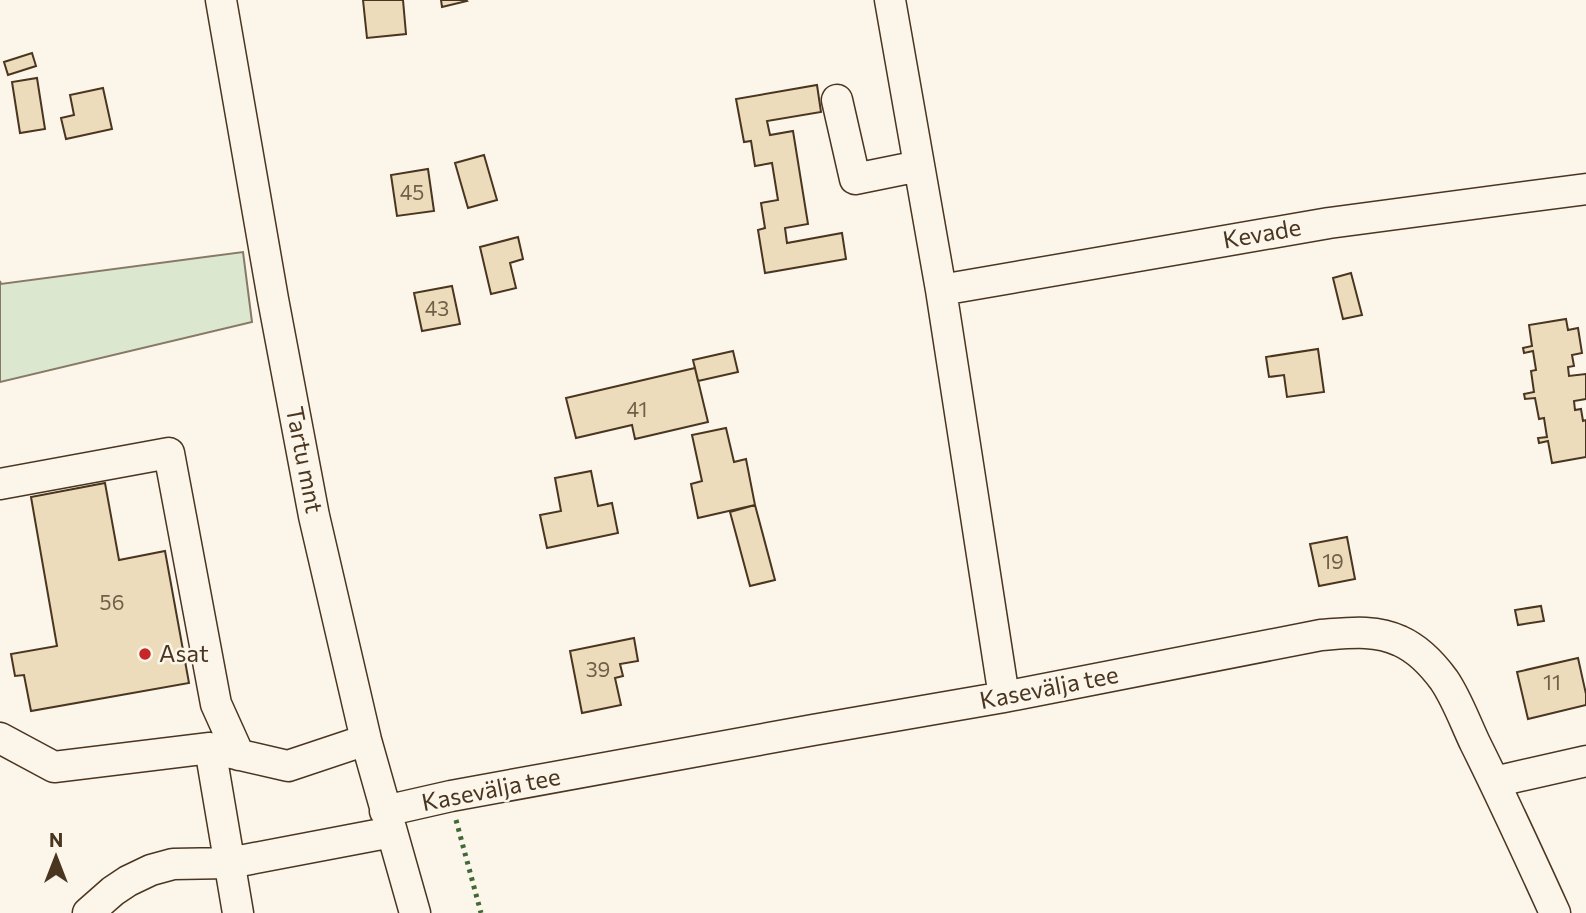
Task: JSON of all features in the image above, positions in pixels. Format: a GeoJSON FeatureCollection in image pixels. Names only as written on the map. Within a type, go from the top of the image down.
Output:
{"type":"FeatureCollection","features":[{"type":"Feature","properties":{"kind":"street","name":"Tartu mnt"},"geometry":{"type":"LineString","coordinates":[[221,0],[314,516],[366,740],[415,913]]}},
{"type":"Feature","properties":{"kind":"street"},"geometry":{"type":"LineString","coordinates":[[890,0],[940,290],[1004,697]]}},
{"type":"Feature","properties":{"kind":"street"},"geometry":{"type":"LineString","coordinates":[[837,100],[855,179],[919,166]]}},
{"type":"Feature","properties":{"kind":"street","name":"Kevade"},"geometry":{"type":"LineString","coordinates":[[940,290],[1329,223],[1586,189]]}},
{"type":"Feature","properties":{"kind":"street"},"geometry":{"type":"LineString","coordinates":[[0,484],[169,453],[216,704],[239,755]]}},
{"type":"Feature","properties":{"kind":"street","name":"Kasevälja tee"},"geometry":{"type":"LineString","coordinates":[[88,913],[113,891],[151,870],[173,864],[229,863],[388,822],[451,796],[1004,697],[1321,635],[1358,632],[1379,634],[1400,641],[1432,664],[1446,683],[1555,913]]}},
{"type":"Feature","properties":{"kind":"street"},"geometry":{"type":"LineString","coordinates":[[1,734],[54,767],[210,748],[288,766],[366,740]]}},
{"type":"Feature","properties":{"kind":"street"},"geometry":{"type":"LineString","coordinates":[[210,748],[238,913]]}},
{"type":"Feature","properties":{"kind":"street"},"geometry":{"type":"LineString","coordinates":[[1494,782],[1586,761]]}},
{"type":"Feature","properties":{"kind":"green space"},"geometry":{"type":"Polygon","coordinates":[[[243,252],[252,322],[0,382],[0,281],[1,284],[243,252]]]}},
{"type":"Feature","properties":{"kind":"building"},"geometry":{"type":"Polygon","coordinates":[[[363,0],[403,0],[406,34],[367,38],[363,0]]]}},
{"type":"Feature","properties":{"kind":"building"},"geometry":{"type":"Polygon","coordinates":[[[441,0],[466,0],[467,1],[442,7],[441,0]]]}},
{"type":"Feature","properties":{"kind":"building"},"geometry":{"type":"Polygon","coordinates":[[[32,53],[36,66],[8,75],[4,62],[32,53]]]}},
{"type":"Feature","properties":{"kind":"building"},"geometry":{"type":"Polygon","coordinates":[[[37,78],[45,129],[20,133],[12,82],[37,78]]]}},
{"type":"Feature","properties":{"kind":"building"},"geometry":{"type":"Polygon","coordinates":[[[817,85],[821,112],[767,121],[770,135],[793,131],[808,224],[785,228],[787,243],[842,233],[846,259],[765,273],[758,230],[765,228],[761,203],[778,200],[772,163],[755,166],[751,141],[744,142],[736,99],[817,85]]]}},
{"type":"Feature","properties":{"kind":"building"},"geometry":{"type":"Polygon","coordinates":[[[103,88],[112,129],[66,139],[61,118],[74,115],[70,95],[103,88]]]}},
{"type":"Feature","properties":{"kind":"building"},"geometry":{"type":"Polygon","coordinates":[[[484,155],[497,200],[468,208],[455,163],[484,155]]]}},
{"type":"Feature","properties":{"kind":"building"},"geometry":{"type":"Polygon","coordinates":[[[428,169],[434,211],[397,216],[391,175],[428,169]]]}},
{"type":"Feature","properties":{"kind":"building"},"geometry":{"type":"Polygon","coordinates":[[[518,237],[523,259],[510,263],[516,288],[491,294],[480,247],[518,237]]]}},
{"type":"Feature","properties":{"kind":"building"},"geometry":{"type":"Polygon","coordinates":[[[1351,273],[1362,315],[1343,319],[1333,278],[1351,273]]]}},
{"type":"Feature","properties":{"kind":"building"},"geometry":{"type":"Polygon","coordinates":[[[452,286],[460,324],[422,331],[414,293],[452,286]]]}},
{"type":"Feature","properties":{"kind":"building"},"geometry":{"type":"Polygon","coordinates":[[[1566,319],[1568,330],[1578,328],[1582,353],[1572,355],[1574,366],[1568,367],[1569,376],[1586,374],[1586,399],[1574,401],[1575,410],[1581,409],[1583,421],[1586,420],[1586,457],[1552,463],[1548,441],[1539,443],[1538,438],[1547,437],[1544,418],[1539,419],[1535,398],[1525,399],[1524,394],[1534,392],[1531,371],[1536,370],[1533,351],[1524,353],[1523,348],[1532,346],[1529,325],[1566,319]]]}},
{"type":"Feature","properties":{"kind":"building"},"geometry":{"type":"Polygon","coordinates":[[[1318,349],[1324,392],[1287,397],[1284,375],[1269,377],[1266,357],[1318,349]]]}},
{"type":"Feature","properties":{"kind":"building"},"geometry":{"type":"Polygon","coordinates":[[[733,351],[738,372],[698,381],[693,360],[733,351]]]}},
{"type":"Feature","properties":{"kind":"building"},"geometry":{"type":"Polygon","coordinates":[[[695,368],[708,422],[635,439],[632,425],[576,438],[566,398],[695,368]]]}},
{"type":"Feature","properties":{"kind":"building"},"geometry":{"type":"Polygon","coordinates":[[[726,428],[734,462],[746,459],[755,505],[698,518],[691,484],[702,481],[692,435],[726,428]]]}},
{"type":"Feature","properties":{"kind":"building"},"geometry":{"type":"Polygon","coordinates":[[[591,471],[598,506],[612,503],[618,533],[547,548],[540,515],[561,511],[555,478],[591,471]]]}},
{"type":"Feature","properties":{"kind":"building"},"geometry":{"type":"Polygon","coordinates":[[[105,483],[119,560],[165,551],[189,683],[31,711],[24,675],[15,676],[11,654],[57,646],[31,497],[105,483]]]}},
{"type":"Feature","properties":{"kind":"building"},"geometry":{"type":"Polygon","coordinates":[[[755,505],[775,580],[750,586],[730,512],[755,505]]]}},
{"type":"Feature","properties":{"kind":"building"},"geometry":{"type":"Polygon","coordinates":[[[1347,537],[1355,579],[1319,586],[1310,544],[1347,537]]]}},
{"type":"Feature","properties":{"kind":"building"},"geometry":{"type":"Polygon","coordinates":[[[1541,606],[1544,621],[1518,625],[1515,610],[1541,606]]]}},
{"type":"Feature","properties":{"kind":"building"},"geometry":{"type":"Polygon","coordinates":[[[634,638],[638,661],[620,664],[623,676],[615,678],[621,705],[582,713],[570,651],[634,638]]]}},
{"type":"Feature","properties":{"kind":"building"},"geometry":{"type":"Polygon","coordinates":[[[1578,658],[1586,705],[1528,719],[1517,672],[1578,658]]]}},
{"type":"Feature","properties":{"kind":"hedge"},"geometry":{"type":"LineString","coordinates":[[456,820],[481,913]]}},
{"type":"Feature","properties":{"kind":"place","name":"Asat"},"geometry":{"type":"Point","coordinates":[145,654]}}]}
